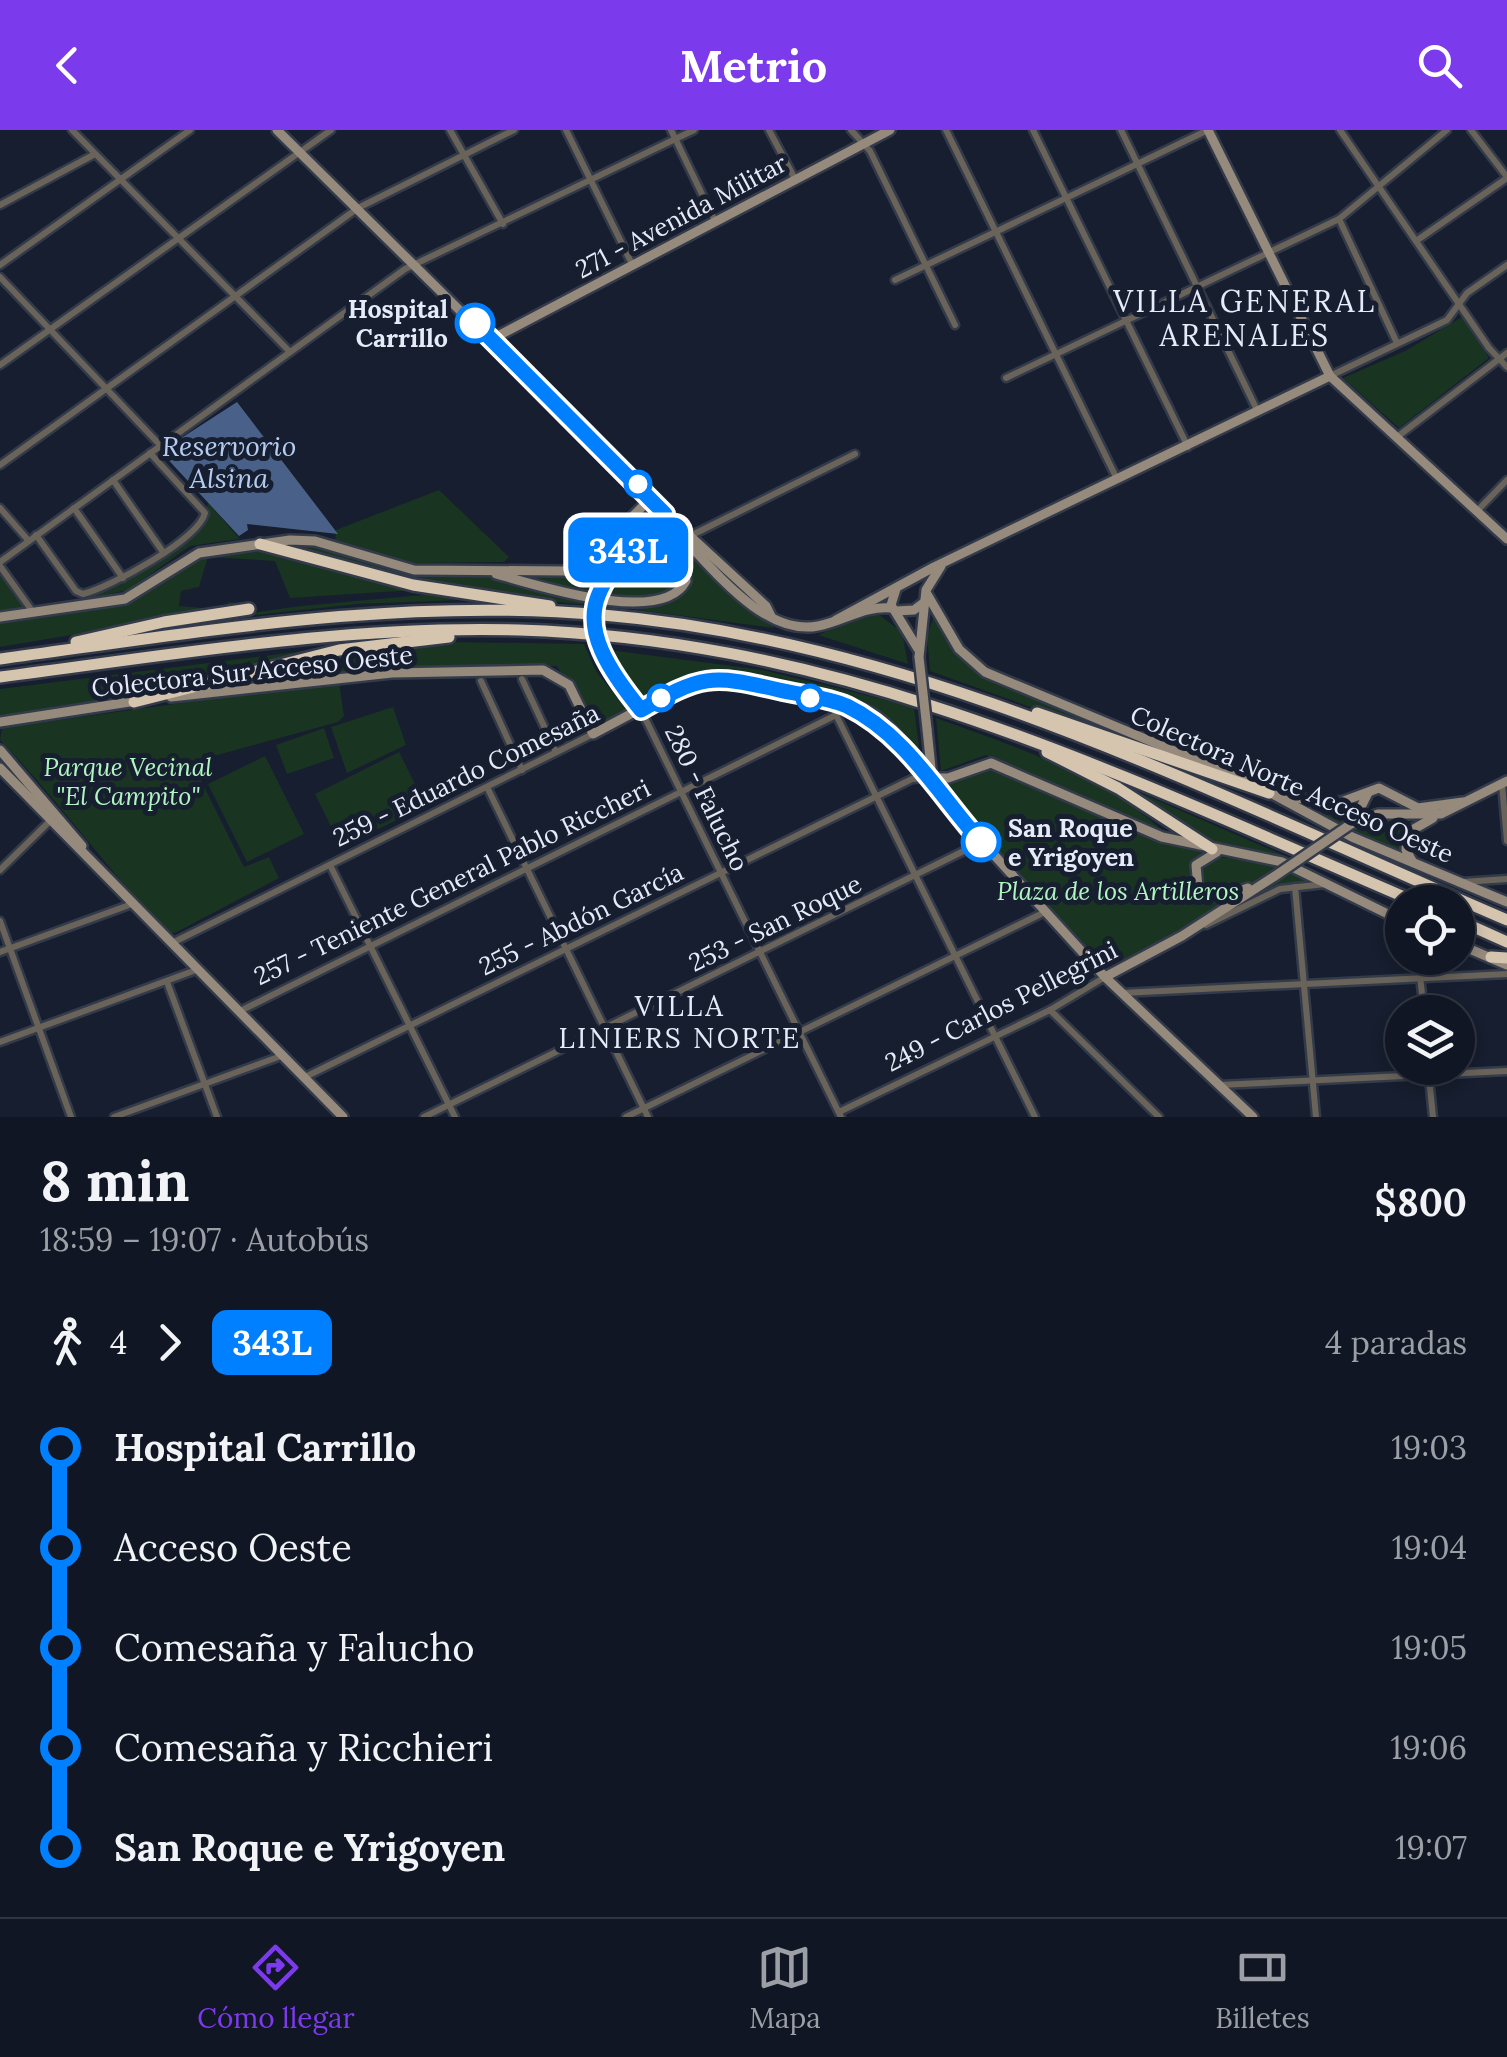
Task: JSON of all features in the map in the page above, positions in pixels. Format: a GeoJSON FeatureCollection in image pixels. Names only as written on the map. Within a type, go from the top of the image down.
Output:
{"type":"FeatureCollection","features":[{"type":"Feature","properties":{"kind":"highway"},"geometry":{"type":"LineString","coordinates":[[260,544],[412,586],[830,653],[1037,712],[1272,794]]}},
{"type":"Feature","properties":{"kind":"highway"},"geometry":{"type":"LineString","coordinates":[[4,659],[164,622],[249,609]]}},
{"type":"Feature","properties":{"kind":"highway"},"geometry":{"type":"LineString","coordinates":[[4,659],[372,613],[496,610],[604,615]]}},
{"type":"Feature","properties":{"kind":"highway"},"geometry":{"type":"LineString","coordinates":[[0,677],[347,634],[518,630],[683,644],[881,687],[999,727],[1385,889]]}},
{"type":"Feature","properties":{"kind":"highway"},"geometry":{"type":"LineString","coordinates":[[134,702],[339,650],[518,630]]}},
{"type":"Feature","properties":{"kind":"highway"},"geometry":{"type":"LineString","coordinates":[[979,698],[1507,920]]}},
{"type":"Feature","properties":{"kind":"highway"},"geometry":{"type":"LineString","coordinates":[[999,727],[1118,788],[1212,849]]}},
{"type":"Feature","properties":{"kind":"highway"},"geometry":{"type":"LineString","coordinates":[[1475,928],[1507,942]]}},
{"type":"Feature","properties":{"kind":"highway"},"geometry":{"type":"LineString","coordinates":[[1491,958],[1507,961]]}},
{"type":"Feature","properties":{"kind":"street"},"geometry":{"type":"LineString","coordinates":[[72,130],[290,352]]}},
{"type":"Feature","properties":{"kind":"street"},"geometry":{"type":"LineString","coordinates":[[0,265],[190,130]]}},
{"type":"Feature","properties":{"kind":"street"},"geometry":{"type":"LineString","coordinates":[[277,130],[651,498],[684,539],[771,616],[798,626],[816,627],[871,608],[914,610],[944,563]]}},
{"type":"Feature","properties":{"kind":"street"},"geometry":{"type":"LineString","coordinates":[[0,366],[331,130]]}},
{"type":"Feature","properties":{"kind":"street"},"geometry":{"type":"LineString","coordinates":[[450,130],[504,224]]}},
{"type":"Feature","properties":{"kind":"street"},"geometry":{"type":"LineString","coordinates":[[0,464],[358,208],[514,130]]}},
{"type":"Feature","properties":{"kind":"street"},"geometry":{"type":"LineString","coordinates":[[566,130],[632,264]]}},
{"type":"Feature","properties":{"kind":"street"},"geometry":{"type":"LineString","coordinates":[[671,130],[715,220]]}},
{"type":"Feature","properties":{"kind":"street"},"geometry":{"type":"LineString","coordinates":[[30,608],[0,564],[150,452],[416,264],[694,130]]}},
{"type":"Feature","properties":{"kind":"street"},"geometry":{"type":"LineString","coordinates":[[769,130],[794,179]]}},
{"type":"Feature","properties":{"kind":"street"},"geometry":{"type":"LineString","coordinates":[[851,130],[870,152],[955,325]]}},
{"type":"Feature","properties":{"kind":"street","name":"271 - Avenida Militar"},"geometry":{"type":"LineString","coordinates":[[492,339],[890,130]]}},
{"type":"Feature","properties":{"kind":"street"},"geometry":{"type":"LineString","coordinates":[[946,130],[1118,480]]}},
{"type":"Feature","properties":{"kind":"street"},"geometry":{"type":"LineString","coordinates":[[1033,130],[1188,447]]}},
{"type":"Feature","properties":{"kind":"street"},"geometry":{"type":"LineString","coordinates":[[1121,130],[1258,412]]}},
{"type":"Feature","properties":{"kind":"street"},"geometry":{"type":"LineString","coordinates":[[895,280],[1208,130],[1330,376],[1507,539]]}},
{"type":"Feature","properties":{"kind":"street"},"geometry":{"type":"LineString","coordinates":[[1340,130],[1460,306],[1507,367]]}},
{"type":"Feature","properties":{"kind":"street"},"geometry":{"type":"LineString","coordinates":[[1006,378],[1338,219],[1378,182],[1447,130]]}},
{"type":"Feature","properties":{"kind":"street"},"geometry":{"type":"LineString","coordinates":[[1416,240],[1507,178],[1471,130]]}},
{"type":"Feature","properties":{"kind":"street"},"geometry":{"type":"LineString","coordinates":[[0,206],[95,154]]}},
{"type":"Feature","properties":{"kind":"street"},"geometry":{"type":"LineString","coordinates":[[1338,219],[1397,343]]}},
{"type":"Feature","properties":{"kind":"street"},"geometry":{"type":"LineString","coordinates":[[836,620],[944,563],[1447,320],[1468,293],[1507,265]]}},
{"type":"Feature","properties":{"kind":"street"},"geometry":{"type":"LineString","coordinates":[[0,277],[160,445]]}},
{"type":"Feature","properties":{"kind":"street"},"geometry":{"type":"LineString","coordinates":[[1396,438],[1507,353]]}},
{"type":"Feature","properties":{"kind":"street"},"geometry":{"type":"LineString","coordinates":[[0,508],[32,538],[78,593],[123,578],[201,523],[204,511],[150,452]]}},
{"type":"Feature","properties":{"kind":"street"},"geometry":{"type":"LineString","coordinates":[[692,535],[856,454]]}},
{"type":"Feature","properties":{"kind":"street"},"geometry":{"type":"LineString","coordinates":[[113,480],[163,552]]}},
{"type":"Feature","properties":{"kind":"street"},"geometry":{"type":"LineString","coordinates":[[1477,511],[1507,480]]}},
{"type":"Feature","properties":{"kind":"street"},"geometry":{"type":"LineString","coordinates":[[0,617],[125,600],[191,556],[260,544],[315,541],[408,568],[574,570],[651,498]]}},
{"type":"Feature","properties":{"kind":"street"},"geometry":{"type":"LineString","coordinates":[[74,508],[123,578]]}},
{"type":"Feature","properties":{"kind":"street"},"geometry":{"type":"LineString","coordinates":[[665,514],[766,606],[771,616]]}},
{"type":"Feature","properties":{"kind":"street","name":"280 - Falucho"},"geometry":{"type":"LineString","coordinates":[[665,514],[602,582],[594,624],[606,665],[641,710],[840,1114]]}},
{"type":"Feature","properties":{"kind":"street"},"geometry":{"type":"LineString","coordinates":[[477,570],[584,596],[656,603],[670,599],[686,581],[682,554],[663,541],[635,543]]}},
{"type":"Feature","properties":{"kind":"street"},"geometry":{"type":"LineString","coordinates":[[899,587],[919,584],[926,595],[919,654],[932,778]]}},
{"type":"Feature","properties":{"kind":"street"},"geometry":{"type":"LineString","coordinates":[[899,587],[893,609],[919,654]]}},
{"type":"Feature","properties":{"kind":"street","name":"Colectora Norte Acceso Oeste"},"geometry":{"type":"LineString","coordinates":[[926,595],[959,649],[985,672],[1272,794],[1326,825],[1507,902]]}},
{"type":"Feature","properties":{"kind":"street","name":"Colectora Sur Acceso Oeste"},"geometry":{"type":"LineString","coordinates":[[0,722],[359,675],[544,670],[569,684],[593,734]]}},
{"type":"Feature","properties":{"kind":"street","name":"259 - Eduardo Comesaña"},"geometry":{"type":"LineString","coordinates":[[171,944],[691,682],[730,678],[842,704]]}},
{"type":"Feature","properties":{"kind":"street"},"geometry":{"type":"LineString","coordinates":[[522,680],[556,752]]}},
{"type":"Feature","properties":{"kind":"street"},"geometry":{"type":"LineString","coordinates":[[482,682],[522,770]]}},
{"type":"Feature","properties":{"kind":"street"},"geometry":{"type":"LineString","coordinates":[[1034,1117],[836,715],[842,704],[900,744],[932,778],[944,801],[1105,977],[1253,1117]]}},
{"type":"Feature","properties":{"kind":"street","name":"257 - Teniente General Pablo Riccheri"},"geometry":{"type":"LineString","coordinates":[[238,1012],[836,715]]}},
{"type":"Feature","properties":{"kind":"street"},"geometry":{"type":"LineString","coordinates":[[0,750],[105,876],[343,1117]]}},
{"type":"Feature","properties":{"kind":"street"},"geometry":{"type":"LineString","coordinates":[[932,778],[948,778],[991,763],[1162,837],[1282,862],[1385,912]]}},
{"type":"Feature","properties":{"kind":"street"},"geometry":{"type":"LineString","coordinates":[[0,768],[54,817]]}},
{"type":"Feature","properties":{"kind":"street","name":"255 - Abdón García"},"geometry":{"type":"LineString","coordinates":[[303,1078],[912,779],[932,778]]}},
{"type":"Feature","properties":{"kind":"street"},"geometry":{"type":"LineString","coordinates":[[1505,782],[1507,841]]}},
{"type":"Feature","properties":{"kind":"street","name":"249 - Carlos Pellegrini"},"geometry":{"type":"LineString","coordinates":[[1182,936],[1352,824],[1380,814],[1440,814],[1505,782]]}},
{"type":"Feature","properties":{"kind":"street"},"geometry":{"type":"LineString","coordinates":[[487,787],[648,1117]]}},
{"type":"Feature","properties":{"kind":"street"},"geometry":{"type":"LineString","coordinates":[[1272,794],[1334,802],[1367,796],[1378,788],[1388,792],[1390,807],[1380,814],[1368,808],[1367,796]]}},
{"type":"Feature","properties":{"kind":"street","name":"249 - Carlos Pellegrini"},"geometry":{"type":"LineString","coordinates":[[1388,792],[1418,808],[1462,802]]}},
{"type":"Feature","properties":{"kind":"street","name":"249 - Carlos Pellegrini"},"geometry":{"type":"LineString","coordinates":[[1352,824],[1367,796]]}},
{"type":"Feature","properties":{"kind":"street"},"geometry":{"type":"LineString","coordinates":[[1414,863],[1406,850],[1407,834],[1440,814]]}},
{"type":"Feature","properties":{"kind":"street"},"geometry":{"type":"LineString","coordinates":[[0,870],[54,817]]}},
{"type":"Feature","properties":{"kind":"street","name":"253 - San Roque"},"geometry":{"type":"LineString","coordinates":[[424,1117],[982,842]]}},
{"type":"Feature","properties":{"kind":"street"},"geometry":{"type":"LineString","coordinates":[[1230,851],[1210,854],[1198,862],[1194,881],[1202,893],[1227,897],[1274,877]]}},
{"type":"Feature","properties":{"kind":"street"},"geometry":{"type":"LineString","coordinates":[[330,865],[455,1117]]}},
{"type":"Feature","properties":{"kind":"street"},"geometry":{"type":"LineString","coordinates":[[1460,882],[1507,880]]}},
{"type":"Feature","properties":{"kind":"street","name":"249 - Carlos Pellegrini"},"geometry":{"type":"LineString","coordinates":[[840,1114],[1050,1010],[1182,936],[1280,889],[1332,884]]}},
{"type":"Feature","properties":{"kind":"street"},"geometry":{"type":"LineString","coordinates":[[1295,886],[1316,1117]]}},
{"type":"Feature","properties":{"kind":"street"},"geometry":{"type":"LineString","coordinates":[[0,952],[132,904]]}},
{"type":"Feature","properties":{"kind":"street"},"geometry":{"type":"LineString","coordinates":[[626,1117],[1046,912]]}},
{"type":"Feature","properties":{"kind":"street"},"geometry":{"type":"LineString","coordinates":[[0,921],[71,1117]]}},
{"type":"Feature","properties":{"kind":"street"},"geometry":{"type":"LineString","coordinates":[[1475,951],[1491,958]]}},
{"type":"Feature","properties":{"kind":"street"},"geometry":{"type":"LineString","coordinates":[[0,1042],[196,970]]}},
{"type":"Feature","properties":{"kind":"street"},"geometry":{"type":"LineString","coordinates":[[1122,994],[1507,974]]}},
{"type":"Feature","properties":{"kind":"street"},"geometry":{"type":"LineString","coordinates":[[1420,975],[1422,995]]}},
{"type":"Feature","properties":{"kind":"street"},"geometry":{"type":"LineString","coordinates":[[167,982],[217,1117]]}},
{"type":"Feature","properties":{"kind":"street"},"geometry":{"type":"LineString","coordinates":[[1050,1010],[1160,1117]]}},
{"type":"Feature","properties":{"kind":"street"},"geometry":{"type":"LineString","coordinates":[[114,1117],[281,1056]]}},
{"type":"Feature","properties":{"kind":"street"},"geometry":{"type":"LineString","coordinates":[[1475,1071],[1507,1071]]}},
{"type":"Feature","properties":{"kind":"street"},"geometry":{"type":"LineString","coordinates":[[1219,1085],[1385,1074]]}},
{"type":"Feature","properties":{"kind":"street"},"geometry":{"type":"LineString","coordinates":[[1430,1085],[1433,1117]]}},
{"type":"Feature","properties":{"kind":"green space"},"geometry":{"type":"Polygon","coordinates":[[[1462,317],[1489,358],[1399,428],[1343,378],[1405,351],[1462,317]]]}},
{"type":"Feature","properties":{"kind":"green space"},"geometry":{"type":"Polygon","coordinates":[[[439,490],[509,557],[504,562],[414,563],[335,541],[336,530],[439,490]]]}},
{"type":"Feature","properties":{"kind":"green space"},"geometry":{"type":"Polygon","coordinates":[[[208,503],[240,539],[190,546],[128,590],[85,599],[136,574],[202,525],[208,503]]]}},
{"type":"Feature","properties":{"kind":"green space"},"geometry":{"type":"Polygon","coordinates":[[[646,511],[650,517],[606,558],[586,594],[513,575],[578,572],[646,511]]]}},
{"type":"Feature","properties":{"kind":"green space"},"geometry":{"type":"Polygon","coordinates":[[[662,527],[674,533],[774,628],[602,605],[603,600],[644,605],[666,603],[688,587],[690,566],[684,555],[663,540],[648,538],[662,527]]]}},
{"type":"Feature","properties":{"kind":"green space"},"geometry":{"type":"Polygon","coordinates":[[[311,543],[407,571],[493,577],[584,599],[583,605],[440,587],[285,544],[311,543]]]}},
{"type":"Feature","properties":{"kind":"green space"},"geometry":{"type":"Polygon","coordinates":[[[666,546],[678,555],[683,566],[677,591],[644,599],[605,595],[614,576],[636,553],[666,546]]]}},
{"type":"Feature","properties":{"kind":"green space"},"geometry":{"type":"Polygon","coordinates":[[[257,548],[415,590],[290,598],[275,561],[212,557],[257,548]]]}},
{"type":"Feature","properties":{"kind":"green space"},"geometry":{"type":"Polygon","coordinates":[[[208,558],[199,587],[181,591],[179,606],[214,609],[219,605],[219,609],[227,609],[228,602],[251,605],[0,647],[0,620],[128,602],[184,563],[208,558]]]}},
{"type":"Feature","properties":{"kind":"green space"},"geometry":{"type":"Polygon","coordinates":[[[0,566],[30,608],[0,612],[0,566]]]}},
{"type":"Feature","properties":{"kind":"green space"},"geometry":{"type":"Polygon","coordinates":[[[444,593],[485,599],[357,604],[155,626],[301,606],[444,593]]]}},
{"type":"Feature","properties":{"kind":"green space"},"geometry":{"type":"Polygon","coordinates":[[[936,610],[980,673],[1200,762],[1136,745],[930,671],[927,636],[936,610]]]}},
{"type":"Feature","properties":{"kind":"green space"},"geometry":{"type":"Polygon","coordinates":[[[874,611],[902,632],[908,664],[818,635],[874,611]]]}},
{"type":"Feature","properties":{"kind":"green space"},"geometry":{"type":"Polygon","coordinates":[[[450,642],[584,644],[596,671],[626,709],[595,728],[557,666],[382,670],[189,691],[322,658],[450,642]]]}},
{"type":"Feature","properties":{"kind":"green space"},"geometry":{"type":"Polygon","coordinates":[[[359,644],[252,666],[249,661],[235,672],[135,698],[0,716],[0,689],[359,644]]]}},
{"type":"Feature","properties":{"kind":"green space"},"geometry":{"type":"Polygon","coordinates":[[[610,650],[763,670],[914,707],[920,755],[897,727],[859,701],[728,673],[700,673],[645,701],[610,650]]]}},
{"type":"Feature","properties":{"kind":"green space","name":"Parque Vecinal \"El Campito\""},"geometry":{"type":"Polygon","coordinates":[[[339,681],[344,716],[338,722],[192,762],[244,867],[269,857],[279,878],[175,933],[166,932],[0,740],[2,728],[339,681]]]}},
{"type":"Feature","properties":{"kind":"green space"},"geometry":{"type":"Polygon","coordinates":[[[393,707],[406,745],[347,773],[331,727],[393,707]]]}},
{"type":"Feature","properties":{"kind":"green space"},"geometry":{"type":"Polygon","coordinates":[[[936,718],[1086,778],[1165,833],[986,755],[941,771],[936,718]]]}},
{"type":"Feature","properties":{"kind":"green space"},"geometry":{"type":"Polygon","coordinates":[[[324,728],[334,758],[287,774],[276,745],[324,728]]]}},
{"type":"Feature","properties":{"kind":"green space"},"geometry":{"type":"Polygon","coordinates":[[[399,752],[426,806],[341,847],[315,794],[399,752]]]}},
{"type":"Feature","properties":{"kind":"green space"},"geometry":{"type":"Polygon","coordinates":[[[265,756],[304,834],[247,862],[208,784],[265,756]]]}},
{"type":"Feature","properties":{"kind":"green space","name":"Plaza de los Artilleros"},"geometry":{"type":"Polygon","coordinates":[[[987,766],[1164,842],[1207,851],[1194,862],[1193,885],[1207,898],[1221,903],[1175,936],[1102,969],[942,793],[945,783],[987,766]]]}},
{"type":"Feature","properties":{"kind":"green space"},"geometry":{"type":"Polygon","coordinates":[[[1124,786],[1290,858],[1220,845],[1191,833],[1124,786]]]}},
{"type":"Feature","properties":{"kind":"green space"},"geometry":{"type":"Polygon","coordinates":[[[1358,800],[1358,810],[1340,825],[1353,831],[1369,820],[1421,822],[1410,826],[1405,854],[1336,827],[1297,803],[1358,800]]]}},
{"type":"Feature","properties":{"kind":"green space"},"geometry":{"type":"Polygon","coordinates":[[[1215,857],[1262,861],[1319,884],[1281,887],[1205,923],[1282,878],[1269,872],[1242,888],[1214,891],[1197,881],[1199,867],[1215,857]]]}},
{"type":"Feature","properties":{"kind":"water","name":"Reservorio Alsina"},"geometry":{"type":"Polygon","coordinates":[[[237,402],[338,534],[247,524],[248,530],[239,536],[161,452],[169,454],[169,446],[237,402]]]}},
{"type":"Feature","properties":{"kind":"bus line","name":"343L"},"geometry":{"type":"LineString","coordinates":[[475,323],[622,466],[665,514],[606,575],[594,610],[594,631],[602,658],[641,710],[691,682],[709,678],[730,678],[844,705],[900,744],[932,778],[944,801],[981,842]]}},
{"type":"Feature","properties":{"kind":"place","name":"Hospital Carrillo"},"geometry":{"type":"Point","coordinates":[475,323]}},
{"type":"Feature","properties":{"kind":"place","name":"San Roque e Yrigoyen"},"geometry":{"type":"Point","coordinates":[981,842]}},
{"type":"Feature","properties":{"kind":"district","name":"VILLA GENERAL ARENALES"},"geometry":{"type":"Point","coordinates":[1245,318]}},
{"type":"Feature","properties":{"kind":"district","name":"VILLA LINIERS NORTE"},"geometry":{"type":"Point","coordinates":[680,1022]}}]}
